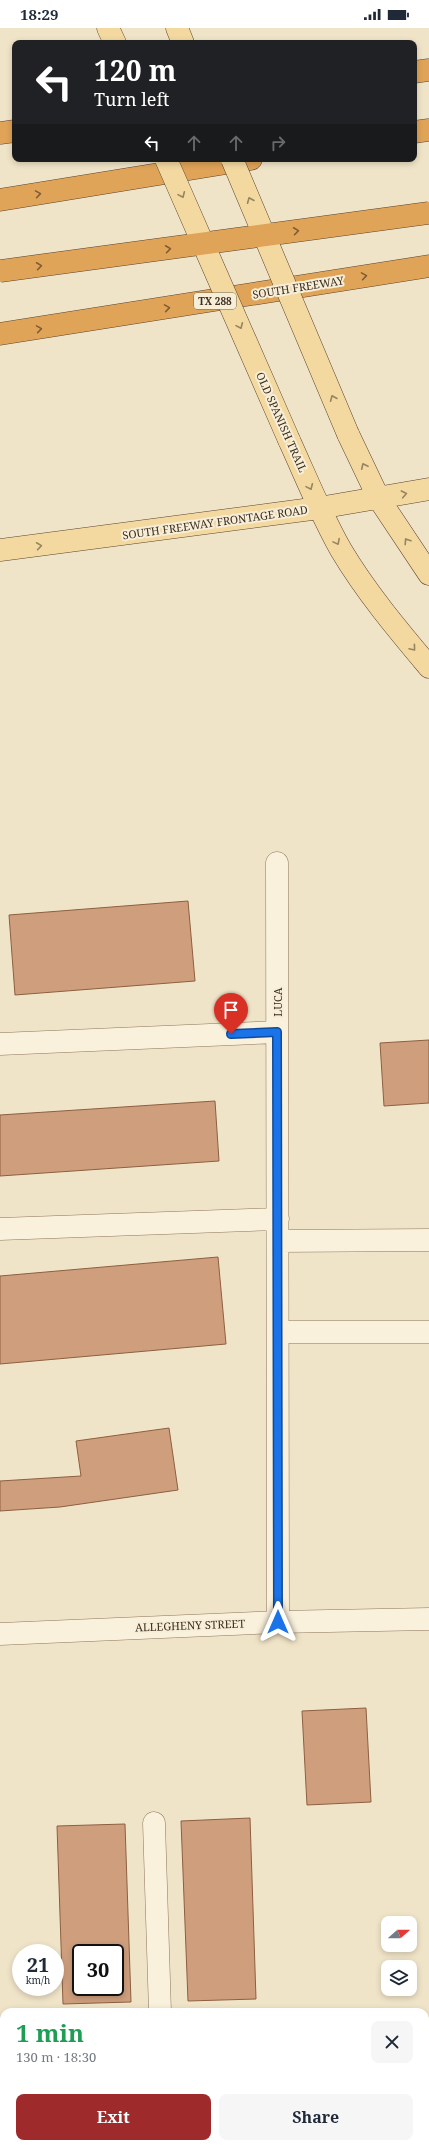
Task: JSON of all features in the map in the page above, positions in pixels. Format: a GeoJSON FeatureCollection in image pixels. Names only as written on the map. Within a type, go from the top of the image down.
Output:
{"type":"FeatureCollection","features":[{"type":"Feature","properties":{"kind":"highway"},"geometry":{"type":"LineString","coordinates":[[417,72],[429,70]]}},
{"type":"Feature","properties":{"kind":"highway"},"geometry":{"type":"LineString","coordinates":[[417,132],[429,130]]}},
{"type":"Feature","properties":{"kind":"highway"},"geometry":{"type":"LineString","coordinates":[[0,133],[12,131]]}},
{"type":"Feature","properties":{"kind":"highway"},"geometry":{"type":"LineString","coordinates":[[0,200],[233,162]]}},
{"type":"Feature","properties":{"kind":"highway"},"geometry":{"type":"LineString","coordinates":[[0,271],[429,213]]}},
{"type":"Feature","properties":{"kind":"highway","name":"SOUTH FREEWAY"},"geometry":{"type":"LineString","coordinates":[[0,334],[429,266]]}},
{"type":"Feature","properties":{"kind":"main road"},"geometry":{"type":"LineString","coordinates":[[108,28],[114,40]]}},
{"type":"Feature","properties":{"kind":"main road"},"geometry":{"type":"LineString","coordinates":[[177,28],[182,40]]}},
{"type":"Feature","properties":{"kind":"main road","name":"OLD SPANISH TRAIL"},"geometry":{"type":"LineString","coordinates":[[167,162],[319,508],[342,551],[388,618],[429,667]]}},
{"type":"Feature","properties":{"kind":"main road"},"geometry":{"type":"LineString","coordinates":[[233,162],[348,434],[379,499],[429,574]]}},
{"type":"Feature","properties":{"kind":"main road","name":"SOUTH FREEWAY FRONTAGE ROAD"},"geometry":{"type":"LineString","coordinates":[[0,550],[319,508],[379,499],[429,489]]}},
{"type":"Feature","properties":{"kind":"street","name":"LUCA"},"geometry":{"type":"LineString","coordinates":[[277,863],[278,1622]]}},
{"type":"Feature","properties":{"kind":"street"},"geometry":{"type":"LineString","coordinates":[[0,1044],[277,1032]]}},
{"type":"Feature","properties":{"kind":"street"},"geometry":{"type":"LineString","coordinates":[[0,1229],[278,1219]]}},
{"type":"Feature","properties":{"kind":"street"},"geometry":{"type":"LineString","coordinates":[[278,1242],[429,1240]]}},
{"type":"Feature","properties":{"kind":"street"},"geometry":{"type":"LineString","coordinates":[[278,1332],[429,1332]]}},
{"type":"Feature","properties":{"kind":"street","name":"ALLEGHENY STREET"},"geometry":{"type":"LineString","coordinates":[[0,1634],[278,1622],[429,1618]]}},
{"type":"Feature","properties":{"kind":"street"},"geometry":{"type":"LineString","coordinates":[[154,1824],[160,2008]]}},
{"type":"Feature","properties":{"kind":"building"},"geometry":{"type":"Polygon","coordinates":[[[188,901],[195,981],[15,995],[9,915],[188,901]]]}},
{"type":"Feature","properties":{"kind":"building"},"geometry":{"type":"Polygon","coordinates":[[[429,1040],[429,1103],[384,1106],[380,1043],[429,1040]]]}},
{"type":"Feature","properties":{"kind":"building"},"geometry":{"type":"Polygon","coordinates":[[[215,1101],[219,1161],[0,1176],[0,1115],[215,1101]]]}},
{"type":"Feature","properties":{"kind":"building"},"geometry":{"type":"Polygon","coordinates":[[[218,1257],[226,1344],[0,1364],[0,1276],[218,1257]]]}},
{"type":"Feature","properties":{"kind":"building"},"geometry":{"type":"Polygon","coordinates":[[[169,1428],[178,1490],[60,1507],[0,1511],[0,1481],[81,1476],[76,1441],[169,1428]]]}},
{"type":"Feature","properties":{"kind":"building"},"geometry":{"type":"Polygon","coordinates":[[[366,1708],[371,1802],[307,1805],[302,1711],[366,1708]]]}},
{"type":"Feature","properties":{"kind":"building"},"geometry":{"type":"Polygon","coordinates":[[[250,1818],[256,1999],[188,2001],[181,1821],[250,1818]]]}},
{"type":"Feature","properties":{"kind":"building"},"geometry":{"type":"Polygon","coordinates":[[[125,1824],[131,2002],[63,2004],[64,1944],[61,1944],[57,1826],[125,1824]]]}},
{"type":"Feature","properties":{"kind":"route"},"geometry":{"type":"LineString","coordinates":[[231,1034],[277,1032],[278,1622]]}}]}
